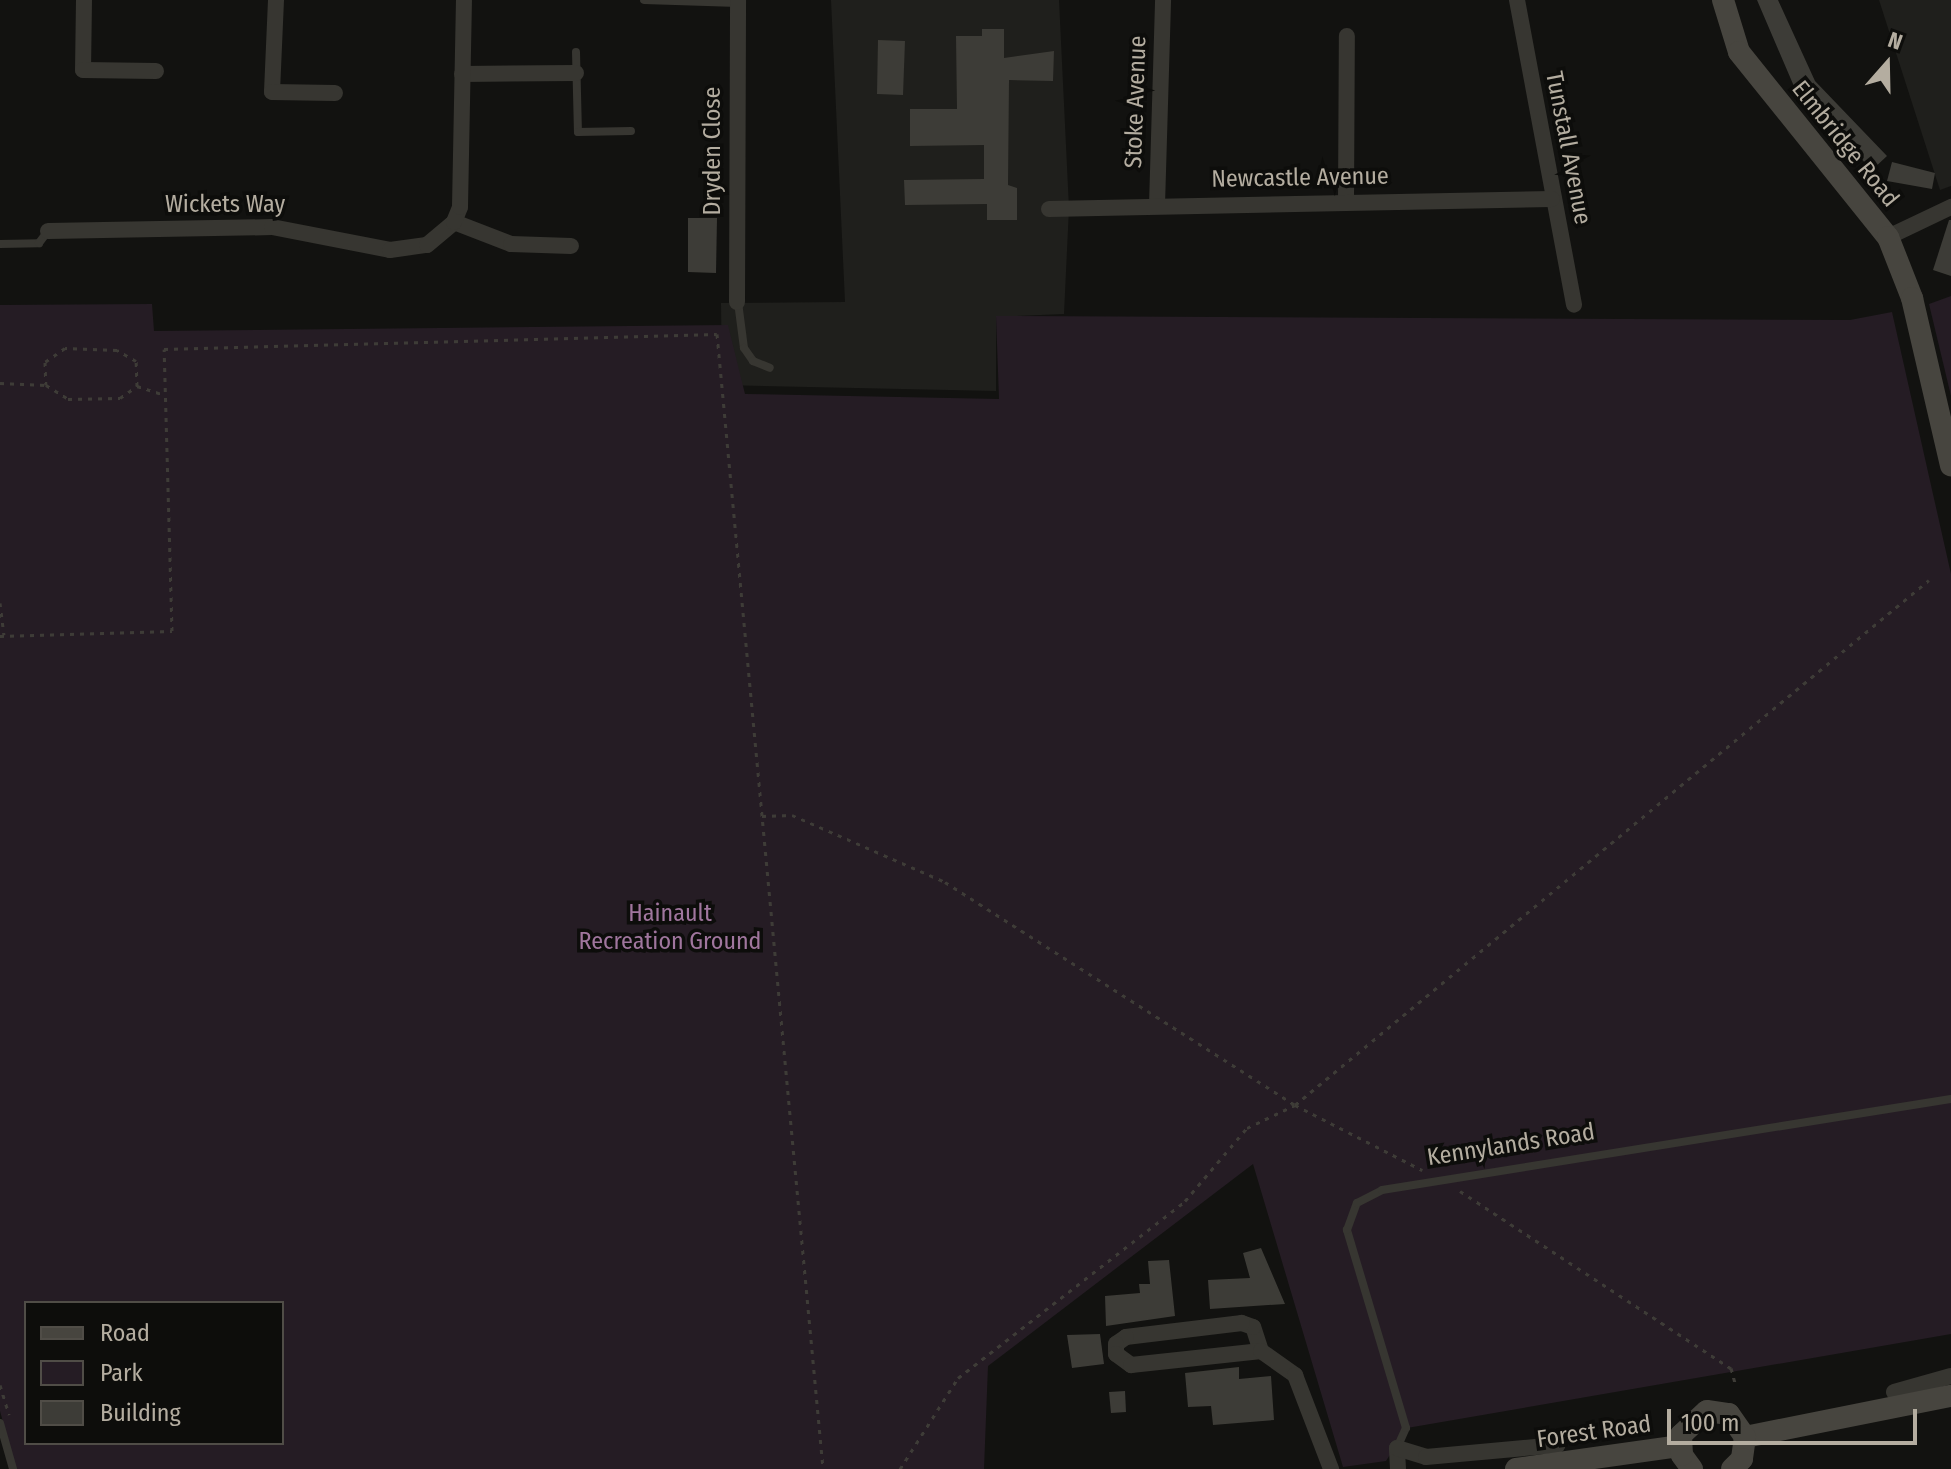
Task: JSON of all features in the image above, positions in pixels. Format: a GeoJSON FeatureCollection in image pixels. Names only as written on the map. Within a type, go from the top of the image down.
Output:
{"type":"FeatureCollection","features":[{"type":"Feature","properties":{"kind":"street"},"geometry":{"type":"LineString","coordinates":[[84,0],[83,70],[156,71]]}},
{"type":"Feature","properties":{"kind":"street"},"geometry":{"type":"LineString","coordinates":[[276,0],[272,92],[335,93]]}},
{"type":"Feature","properties":{"kind":"street"},"geometry":{"type":"LineString","coordinates":[[464,0],[460,207],[454,222],[511,244],[571,246]]}},
{"type":"Feature","properties":{"kind":"street","name":"Stoke Avenue"},"geometry":{"type":"LineString","coordinates":[[1157,205],[1163,0]]}},
{"type":"Feature","properties":{"kind":"street","name":"Tunstall Avenue"},"geometry":{"type":"LineString","coordinates":[[1517,0],[1574,305]]}},
{"type":"Feature","properties":{"kind":"street","name":"Elmbridge Road"},"geometry":{"type":"LineString","coordinates":[[1723,0],[1739,52],[1888,237],[1912,298],[1947,431],[1951,466]]}},
{"type":"Feature","properties":{"kind":"street","name":"Dryden Close"},"geometry":{"type":"LineString","coordinates":[[737,302],[738,2]]}},
{"type":"Feature","properties":{"kind":"street"},"geometry":{"type":"LineString","coordinates":[[1346,201],[1347,36]]}},
{"type":"Feature","properties":{"kind":"street"},"geometry":{"type":"LineString","coordinates":[[462,74],[576,73]]}},
{"type":"Feature","properties":{"kind":"street","name":"Newcastle Avenue"},"geometry":{"type":"LineString","coordinates":[[1049,209],[1552,199]]}},
{"type":"Feature","properties":{"kind":"street"},"geometry":{"type":"LineString","coordinates":[[1888,237],[1951,207]]}},
{"type":"Feature","properties":{"kind":"street","name":"Wickets Way"},"geometry":{"type":"LineString","coordinates":[[48,231],[272,227],[390,250],[427,245],[454,222]]}},
{"type":"Feature","properties":{"kind":"street"},"geometry":{"type":"LineString","coordinates":[[1261,1351],[1131,1365],[1116,1354],[1116,1344],[1126,1337],[1242,1323],[1253,1327],[1261,1351],[1295,1375],[1331,1469]]}},
{"type":"Feature","properties":{"kind":"street"},"geometry":{"type":"LineString","coordinates":[[1894,1392],[1951,1376]]}},
{"type":"Feature","properties":{"kind":"street"},"geometry":{"type":"LineString","coordinates":[[1745,1437],[1951,1396]]}},
{"type":"Feature","properties":{"kind":"street"},"geometry":{"type":"LineString","coordinates":[[1692,1469],[1680,1446],[1686,1424],[1707,1411],[1729,1414],[1745,1437],[1742,1459],[1732,1469]]}},
{"type":"Feature","properties":{"kind":"street"},"geometry":{"type":"LineString","coordinates":[[1397,1448],[1426,1457],[1557,1445]]}},
{"type":"Feature","properties":{"kind":"street","name":"Forest Road"},"geometry":{"type":"LineString","coordinates":[[1516,1469],[1680,1446]]}},
{"type":"Feature","properties":{"kind":"street","name":"Kennylands Road"},"geometry":{"type":"LineString","coordinates":[[1397,1448],[1398,1469]]}},
{"type":"Feature","properties":{"kind":"lane"},"geometry":{"type":"LineString","coordinates":[[644,0],[738,2]]}},
{"type":"Feature","properties":{"kind":"lane"},"geometry":{"type":"LineString","coordinates":[[576,52],[578,132],[631,131]]}},
{"type":"Feature","properties":{"kind":"lane"},"geometry":{"type":"LineString","coordinates":[[0,244],[39,243],[48,231]]}},
{"type":"Feature","properties":{"kind":"lane"},"geometry":{"type":"LineString","coordinates":[[737,302],[744,348],[753,361],[770,368]]}},
{"type":"Feature","properties":{"kind":"lane","name":"Kennylands Road"},"geometry":{"type":"LineString","coordinates":[[1397,1448],[1406,1428],[1347,1230],[1357,1203],[1382,1190],[1951,1099]]}},
{"type":"Feature","properties":{"kind":"lane"},"geometry":{"type":"LineString","coordinates":[[0,1423],[13,1469]]}},
{"type":"Feature","properties":{"kind":"path"},"geometry":{"type":"LineString","coordinates":[[0,603],[2,636],[172,631],[164,349],[717,334],[823,1469]]}},
{"type":"Feature","properties":{"kind":"path"},"geometry":{"type":"LineString","coordinates":[[46,385],[45,362],[65,348],[117,350],[136,361],[137,386]]}},
{"type":"Feature","properties":{"kind":"path"},"geometry":{"type":"LineString","coordinates":[[0,383],[46,385],[68,399],[120,398],[137,386]]}},
{"type":"Feature","properties":{"kind":"path"},"geometry":{"type":"LineString","coordinates":[[137,386],[165,395]]}},
{"type":"Feature","properties":{"kind":"path"},"geometry":{"type":"LineString","coordinates":[[95,392],[95,399]]}},
{"type":"Feature","properties":{"kind":"path"},"geometry":{"type":"LineString","coordinates":[[900,1469],[958,1378],[1185,1201],[1247,1128],[1295,1105],[1929,580]]}},
{"type":"Feature","properties":{"kind":"path"},"geometry":{"type":"LineString","coordinates":[[762,816],[792,815],[945,882],[1295,1105],[1443,1180],[1731,1368],[1735,1383]]}},
{"type":"Feature","properties":{"kind":"shaded area"},"geometry":{"type":"Polygon","coordinates":[[[831,0],[1059,0],[1069,208],[1064,314],[996,317],[996,391],[722,385],[721,303],[845,302],[831,0]]]}},
{"type":"Feature","properties":{"kind":"shaded area"},"geometry":{"type":"Polygon","coordinates":[[[1879,0],[1951,0],[1951,186],[1940,190],[1879,0]]]}},
{"type":"Feature","properties":{"kind":"green space"},"geometry":{"type":"Polygon","coordinates":[[[1951,296],[1951,396],[1929,304],[1951,296]]]}},
{"type":"Feature","properties":{"kind":"green space","name":"Hainault Recreation Ground"},"geometry":{"type":"Polygon","coordinates":[[[152,304],[154,331],[728,325],[745,394],[999,399],[996,316],[1850,320],[1892,312],[1951,574],[1951,1334],[1407,1428],[1386,1461],[1343,1467],[1253,1164],[988,1366],[984,1469],[16,1469],[0,1411],[0,305],[152,304]]]}},
{"type":"Feature","properties":{"kind":"building"},"geometry":{"type":"Polygon","coordinates":[[[1757,0],[1778,0],[1815,81],[1887,156],[1872,170],[1796,91],[1757,0]]]}},
{"type":"Feature","properties":{"kind":"building"},"geometry":{"type":"Polygon","coordinates":[[[982,29],[1004,29],[1004,58],[1054,51],[1053,81],[1009,80],[1008,185],[1017,188],[1017,220],[987,220],[987,204],[905,205],[904,180],[984,179],[984,145],[910,146],[910,109],[957,109],[956,36],[982,36],[982,29]]]}},
{"type":"Feature","properties":{"kind":"building"},"geometry":{"type":"Polygon","coordinates":[[[878,40],[905,41],[903,95],[877,94],[878,40]]]}},
{"type":"Feature","properties":{"kind":"building"},"geometry":{"type":"Polygon","coordinates":[[[1892,162],[1935,173],[1932,189],[1887,181],[1892,162]]]}},
{"type":"Feature","properties":{"kind":"building"},"geometry":{"type":"Polygon","coordinates":[[[688,218],[717,218],[716,273],[688,272],[688,218]]]}},
{"type":"Feature","properties":{"kind":"building"},"geometry":{"type":"Polygon","coordinates":[[[1951,220],[1951,276],[1933,270],[1951,220]]]}},
{"type":"Feature","properties":{"kind":"building"},"geometry":{"type":"Polygon","coordinates":[[[1261,1248],[1285,1304],[1210,1309],[1208,1280],[1250,1278],[1243,1253],[1261,1248]]]}},
{"type":"Feature","properties":{"kind":"building"},"geometry":{"type":"Polygon","coordinates":[[[1169,1260],[1175,1316],[1106,1326],[1105,1296],[1140,1293],[1139,1284],[1150,1284],[1148,1261],[1169,1260]]]}},
{"type":"Feature","properties":{"kind":"building"},"geometry":{"type":"Polygon","coordinates":[[[1100,1334],[1104,1364],[1072,1368],[1067,1335],[1100,1334]]]}},
{"type":"Feature","properties":{"kind":"building"},"geometry":{"type":"Polygon","coordinates":[[[1239,1367],[1239,1379],[1271,1376],[1274,1420],[1213,1425],[1211,1406],[1188,1407],[1185,1373],[1239,1367]]]}},
{"type":"Feature","properties":{"kind":"building"},"geometry":{"type":"Polygon","coordinates":[[[1125,1391],[1126,1412],[1111,1413],[1109,1392],[1125,1391]]]}}]}
